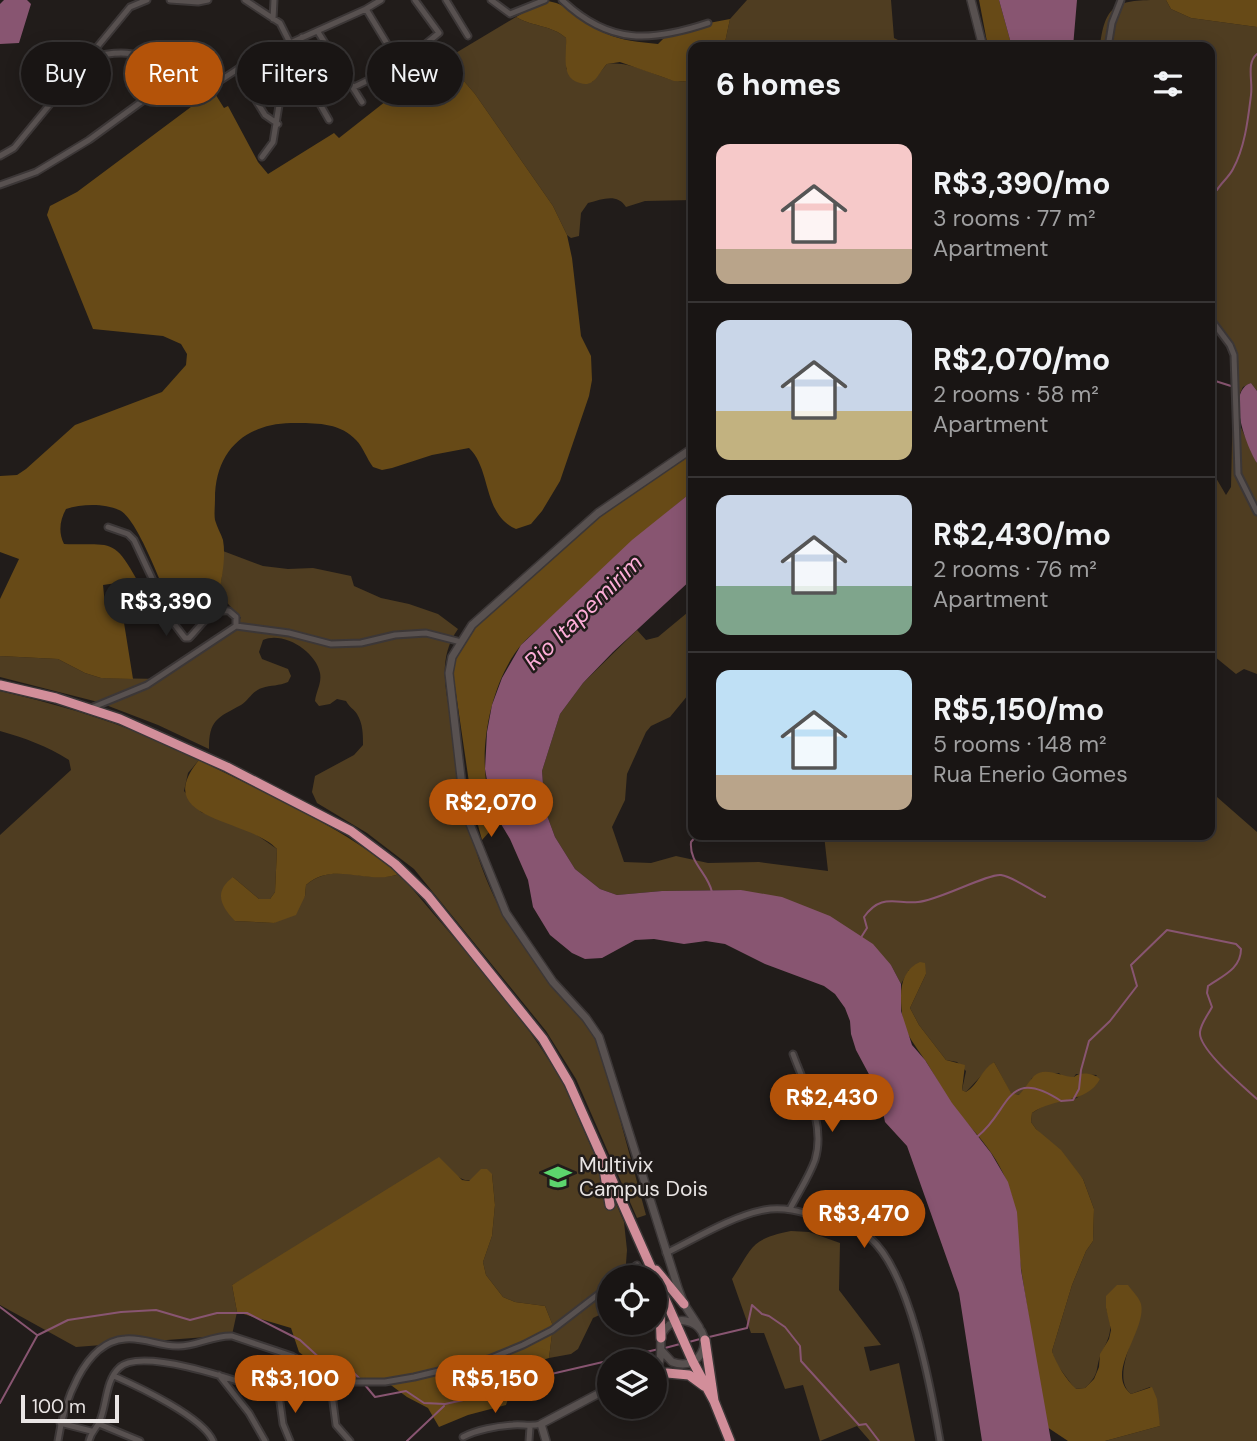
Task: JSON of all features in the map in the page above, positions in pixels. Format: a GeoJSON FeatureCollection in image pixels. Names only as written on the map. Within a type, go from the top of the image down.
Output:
{"type":"FeatureCollection","features":[{"type":"Feature","properties":{"kind":"highway"},"geometry":{"type":"LineString","coordinates":[[0,685],[90,709],[177,743],[351,831],[395,864],[428,896],[543,1039],[569,1083],[691,1363],[709,1391],[730,1441]]}},
{"type":"Feature","properties":{"kind":"highway"},"geometry":{"type":"LineString","coordinates":[[602,1157],[610,1205]]}},
{"type":"Feature","properties":{"kind":"highway"},"geometry":{"type":"LineString","coordinates":[[647,1258],[649,1265]]}},
{"type":"Feature","properties":{"kind":"highway"},"geometry":{"type":"LineString","coordinates":[[647,1258],[684,1304]]}},
{"type":"Feature","properties":{"kind":"highway"},"geometry":{"type":"LineString","coordinates":[[705,1340],[714,1401]]}},
{"type":"Feature","properties":{"kind":"highway"},"geometry":{"type":"LineString","coordinates":[[667,1373],[689,1375],[709,1391]]}},
{"type":"Feature","properties":{"kind":"street"},"geometry":{"type":"LineString","coordinates":[[102,42],[130,7],[147,0]]}},
{"type":"Feature","properties":{"kind":"street"},"geometry":{"type":"LineString","coordinates":[[170,0],[208,0]]}},
{"type":"Feature","properties":{"kind":"street"},"geometry":{"type":"LineString","coordinates":[[245,0],[280,23],[290,42]]}},
{"type":"Feature","properties":{"kind":"street"},"geometry":{"type":"LineString","coordinates":[[273,19],[274,0]]}},
{"type":"Feature","properties":{"kind":"street"},"geometry":{"type":"LineString","coordinates":[[292,42],[381,0]]}},
{"type":"Feature","properties":{"kind":"street"},"geometry":{"type":"LineString","coordinates":[[415,0],[439,33],[428,42]]}},
{"type":"Feature","properties":{"kind":"street"},"geometry":{"type":"LineString","coordinates":[[446,0],[468,36]]}},
{"type":"Feature","properties":{"kind":"street"},"geometry":{"type":"LineString","coordinates":[[493,0],[510,15],[545,0]]}},
{"type":"Feature","properties":{"kind":"street"},"geometry":{"type":"LineString","coordinates":[[562,0],[595,23],[619,34],[637,38],[683,32],[708,23]]}},
{"type":"Feature","properties":{"kind":"street"},"geometry":{"type":"LineString","coordinates":[[971,0],[982,42]]}},
{"type":"Feature","properties":{"kind":"street"},"geometry":{"type":"LineString","coordinates":[[1109,42],[1112,23],[1121,0]]}},
{"type":"Feature","properties":{"kind":"street"},"geometry":{"type":"LineString","coordinates":[[366,9],[386,42]]}},
{"type":"Feature","properties":{"kind":"street"},"geometry":{"type":"LineString","coordinates":[[317,32],[362,102]]}},
{"type":"Feature","properties":{"kind":"street"},"geometry":{"type":"LineString","coordinates":[[301,42],[302,37]]}},
{"type":"Feature","properties":{"kind":"street"},"geometry":{"type":"LineString","coordinates":[[223,79],[237,70]]}},
{"type":"Feature","properties":{"kind":"street"},"geometry":{"type":"LineString","coordinates":[[354,87],[367,81]]}},
{"type":"Feature","properties":{"kind":"street"},"geometry":{"type":"LineString","coordinates":[[0,156],[14,148],[50,105]]}},
{"type":"Feature","properties":{"kind":"street"},"geometry":{"type":"LineString","coordinates":[[0,185],[36,172],[78,147],[137,105]]}},
{"type":"Feature","properties":{"kind":"street"},"geometry":{"type":"LineString","coordinates":[[259,105],[265,115],[278,124]]}},
{"type":"Feature","properties":{"kind":"street"},"geometry":{"type":"LineString","coordinates":[[262,157],[273,142],[280,105]]}},
{"type":"Feature","properties":{"kind":"street"},"geometry":{"type":"LineString","coordinates":[[320,105],[329,120]]}},
{"type":"Feature","properties":{"kind":"street"},"geometry":{"type":"LineString","coordinates":[[1215,325],[1234,355],[1238,474],[1257,512]]}},
{"type":"Feature","properties":{"kind":"street"},"geometry":{"type":"LineString","coordinates":[[662,1349],[661,1338],[673,1317],[677,1292],[599,1037],[586,1018],[553,982],[514,927],[470,824],[463,795],[449,673],[452,657],[472,625],[598,513],[688,451]]}},
{"type":"Feature","properties":{"kind":"street"},"geometry":{"type":"LineString","coordinates":[[108,527],[128,534],[134,540],[177,631],[185,638],[189,638],[211,613],[221,610],[229,611],[236,617],[236,626]]}},
{"type":"Feature","properties":{"kind":"street"},"geometry":{"type":"LineString","coordinates":[[90,709],[147,685],[236,626],[289,633],[331,644],[361,643],[395,635],[426,633],[461,642]]}},
{"type":"Feature","properties":{"kind":"street"},"geometry":{"type":"LineString","coordinates":[[790,1209],[815,1159],[819,1133],[793,1054]]}},
{"type":"Feature","properties":{"kind":"street"},"geometry":{"type":"LineString","coordinates":[[666,1252],[764,1210],[790,1209],[844,1224],[872,1239],[889,1260],[905,1294],[940,1441]]}},
{"type":"Feature","properties":{"kind":"street"},"geometry":{"type":"LineString","coordinates":[[58,1441],[60,1423],[81,1371],[100,1347],[122,1339],[178,1346],[224,1335],[232,1336],[292,1356],[330,1379],[385,1382],[489,1359],[552,1330],[597,1295]]}},
{"type":"Feature","properties":{"kind":"street"},"geometry":{"type":"LineString","coordinates":[[667,1373],[691,1363],[703,1351],[705,1340],[684,1304]]}},
{"type":"Feature","properties":{"kind":"street"},"geometry":{"type":"LineString","coordinates":[[673,1317],[688,1321],[699,1328]]}},
{"type":"Feature","properties":{"kind":"street"},"geometry":{"type":"LineString","coordinates":[[282,1353],[283,1377],[279,1395],[283,1424],[290,1441]]}},
{"type":"Feature","properties":{"kind":"street"},"geometry":{"type":"LineString","coordinates":[[667,1356],[672,1362],[691,1363]]}},
{"type":"Feature","properties":{"kind":"street"},"geometry":{"type":"LineString","coordinates":[[89,1441],[91,1431],[99,1424],[118,1368],[129,1362],[151,1360],[219,1375],[279,1395]]}},
{"type":"Feature","properties":{"kind":"street"},"geometry":{"type":"LineString","coordinates":[[219,1375],[249,1413],[265,1441]]}},
{"type":"Feature","properties":{"kind":"street"},"geometry":{"type":"LineString","coordinates":[[114,1376],[146,1390],[203,1427],[213,1441]]}},
{"type":"Feature","properties":{"kind":"street"},"geometry":{"type":"LineString","coordinates":[[330,1379],[337,1425],[350,1441]]}},
{"type":"Feature","properties":{"kind":"street"},"geometry":{"type":"LineString","coordinates":[[463,1437],[513,1425],[530,1427],[541,1424],[597,1394]]}},
{"type":"Feature","properties":{"kind":"street"},"geometry":{"type":"LineString","coordinates":[[60,1423],[91,1431]]}},
{"type":"Feature","properties":{"kind":"street"},"geometry":{"type":"LineString","coordinates":[[99,1424],[141,1441]]}},
{"type":"Feature","properties":{"kind":"street"},"geometry":{"type":"LineString","coordinates":[[541,1424],[546,1441]]}},
{"type":"Feature","properties":{"kind":"street"},"geometry":{"type":"LineString","coordinates":[[529,1441],[530,1427]]}},
{"type":"Feature","properties":{"kind":"shaded area"},"geometry":{"type":"Polygon","coordinates":[[[747,0],[891,0],[894,38],[902,42],[725,42],[730,19],[747,0]]]}},
{"type":"Feature","properties":{"kind":"shaded area"},"geometry":{"type":"Polygon","coordinates":[[[979,0],[999,0],[1011,42],[987,42],[979,0]]]}},
{"type":"Feature","properties":{"kind":"shaded area"},"geometry":{"type":"Polygon","coordinates":[[[1166,0],[1171,9],[1191,18],[1257,27],[1257,391],[1251,383],[1243,387],[1240,393],[1239,423],[1257,463],[1257,674],[1244,669],[1236,674],[1215,657],[1215,476],[1226,495],[1231,487],[1234,353],[1215,328],[1215,42],[1101,42],[1102,31],[1111,11],[1126,2],[1166,0]]]}},
{"type":"Feature","properties":{"kind":"shaded area"},"geometry":{"type":"Polygon","coordinates":[[[1166,0],[1257,0],[1257,27],[1191,18],[1171,9],[1166,0]]]}},
{"type":"Feature","properties":{"kind":"shaded area"},"geometry":{"type":"Polygon","coordinates":[[[548,1],[556,3],[611,36],[658,44],[672,30],[730,19],[725,42],[688,42],[688,82],[674,81],[620,62],[607,64],[594,81],[584,84],[574,80],[567,71],[566,38],[555,31],[516,17],[548,1]]]}},
{"type":"Feature","properties":{"kind":"shaded area"},"geometry":{"type":"Polygon","coordinates":[[[516,17],[555,31],[566,38],[566,69],[592,82],[607,64],[618,64],[688,82],[688,200],[645,201],[626,207],[614,199],[594,201],[588,203],[581,213],[579,236],[571,238],[553,206],[463,80],[463,49],[516,17]]]}},
{"type":"Feature","properties":{"kind":"shaded area"},"geometry":{"type":"Polygon","coordinates":[[[463,80],[553,206],[567,235],[581,336],[591,356],[592,380],[560,481],[542,511],[531,524],[516,529],[505,522],[492,503],[481,468],[469,448],[432,455],[382,470],[373,467],[350,434],[334,427],[291,423],[259,429],[235,444],[220,467],[216,482],[215,520],[224,547],[219,594],[172,609],[141,539],[126,515],[119,510],[100,505],[66,509],[61,526],[64,544],[109,546],[122,556],[137,580],[103,585],[105,605],[121,604],[133,679],[101,678],[58,659],[0,656],[0,599],[19,559],[0,552],[0,476],[17,475],[26,469],[75,425],[162,392],[186,365],[187,354],[181,344],[163,336],[93,329],[47,215],[50,206],[77,192],[194,105],[222,105],[224,108],[228,106],[258,162],[268,174],[334,133],[339,138],[381,105],[463,105],[463,80]]]}},
{"type":"Feature","properties":{"kind":"shaded area"},"geometry":{"type":"Polygon","coordinates":[[[688,452],[688,495],[590,580],[522,644],[510,661],[492,705],[485,755],[486,780],[499,821],[482,840],[472,803],[453,673],[455,656],[465,636],[598,517],[688,452]]]}},
{"type":"Feature","properties":{"kind":"shaded area"},"geometry":{"type":"Polygon","coordinates":[[[223,551],[263,566],[313,568],[351,576],[354,586],[381,598],[438,614],[458,629],[447,652],[446,689],[460,781],[478,857],[499,907],[513,931],[595,1037],[602,1053],[646,1215],[637,1218],[576,1079],[546,1031],[414,869],[367,833],[317,803],[312,792],[315,776],[354,755],[363,745],[363,733],[356,712],[346,701],[337,699],[330,704],[319,706],[315,701],[320,673],[306,651],[280,638],[263,640],[259,652],[262,659],[288,669],[291,676],[288,682],[259,689],[241,705],[220,717],[213,726],[209,749],[158,725],[98,702],[0,677],[0,656],[58,659],[101,678],[163,679],[193,651],[241,618],[219,594],[223,551]]]}},
{"type":"Feature","properties":{"kind":"shaded area"},"geometry":{"type":"Polygon","coordinates":[[[688,612],[688,695],[670,717],[651,726],[646,732],[627,774],[625,800],[612,827],[624,862],[651,863],[676,856],[708,863],[759,862],[828,871],[825,840],[1215,840],[1215,795],[1257,832],[1257,1441],[1105,1441],[1160,1426],[1150,1387],[1131,1394],[1125,1386],[1123,1376],[1141,1304],[1106,1308],[1110,1321],[1109,1335],[1096,1374],[1085,1388],[1075,1389],[1055,1362],[1052,1351],[1072,1285],[1093,1241],[1094,1209],[1083,1179],[1036,1129],[1031,1122],[1032,1113],[1048,1103],[1077,1098],[1097,1075],[1076,1074],[1074,1077],[1063,1077],[1059,1073],[1032,1078],[1020,1095],[1011,1094],[994,1062],[966,1092],[962,1090],[966,1071],[957,1062],[946,1060],[919,1025],[910,1008],[926,974],[909,970],[901,984],[891,965],[741,890],[662,891],[617,895],[600,889],[575,869],[555,837],[545,810],[542,771],[560,714],[583,683],[637,630],[646,640],[658,637],[688,612]]]}},
{"type":"Feature","properties":{"kind":"shaded area"},"geometry":{"type":"Polygon","coordinates":[[[0,691],[101,719],[199,760],[188,773],[184,791],[201,812],[254,833],[277,849],[275,892],[270,899],[259,899],[233,877],[235,921],[274,923],[305,896],[306,885],[328,874],[387,877],[399,874],[404,879],[489,979],[547,1058],[564,1085],[624,1222],[626,1265],[597,1265],[597,1316],[593,1318],[578,1349],[571,1354],[549,1358],[553,1326],[545,1306],[515,1302],[503,1297],[486,1275],[483,1262],[492,1236],[495,1205],[492,1174],[466,1180],[451,1171],[232,1285],[237,1312],[232,1335],[76,1347],[0,1305],[0,835],[71,770],[69,760],[61,755],[0,731],[0,691]]]}},
{"type":"Feature","properties":{"kind":"shaded area"},"geometry":{"type":"Polygon","coordinates":[[[199,760],[328,825],[399,874],[375,877],[328,874],[306,885],[305,896],[296,915],[274,923],[235,921],[221,899],[223,888],[233,877],[259,899],[270,899],[275,892],[277,849],[263,839],[208,816],[194,807],[186,795],[187,780],[199,760]]]}},
{"type":"Feature","properties":{"kind":"shaded area"},"geometry":{"type":"Polygon","coordinates":[[[920,962],[925,963],[926,974],[910,1008],[919,1025],[946,1060],[965,1065],[962,1090],[966,1092],[970,1089],[994,1062],[1011,1093],[1019,1095],[1034,1076],[1043,1072],[1069,1077],[1087,1074],[1100,1079],[1087,1093],[1079,1097],[1050,1104],[1032,1113],[1031,1122],[1036,1129],[1061,1150],[1083,1179],[1094,1209],[1093,1241],[1072,1285],[1052,1351],[1072,1385],[1076,1389],[1085,1388],[1094,1379],[1100,1354],[1109,1339],[1111,1330],[1106,1296],[1117,1285],[1128,1285],[1140,1301],[1141,1314],[1124,1363],[1124,1385],[1131,1394],[1152,1387],[1157,1399],[1160,1426],[1105,1441],[1068,1441],[1047,1427],[1022,1275],[1013,1199],[1002,1170],[992,1154],[952,1104],[904,1025],[901,1008],[902,985],[908,971],[920,962]]]}},
{"type":"Feature","properties":{"kind":"shaded area"},"geometry":{"type":"Polygon","coordinates":[[[439,1157],[462,1180],[469,1181],[481,1169],[487,1169],[492,1174],[495,1205],[492,1236],[483,1262],[486,1275],[503,1297],[515,1302],[545,1306],[553,1326],[549,1358],[519,1374],[506,1405],[468,1415],[439,1427],[428,1408],[384,1380],[329,1376],[299,1352],[291,1328],[237,1312],[232,1285],[439,1157]]]}},
{"type":"Feature","properties":{"kind":"shaded area"},"geometry":{"type":"Polygon","coordinates":[[[791,1231],[809,1232],[840,1243],[839,1290],[881,1345],[864,1347],[870,1371],[899,1363],[915,1441],[870,1441],[857,1426],[820,1441],[803,1385],[785,1389],[764,1333],[751,1333],[732,1279],[749,1252],[760,1241],[791,1231]]]}},
{"type":"Feature","properties":{"kind":"water"},"geometry":{"type":"Polygon","coordinates":[[[4,0],[27,0],[31,4],[19,43],[0,44],[0,4],[4,0]]]}},
{"type":"Feature","properties":{"kind":"water"},"geometry":{"type":"Polygon","coordinates":[[[999,0],[1077,0],[1073,42],[1011,42],[999,0]]]}},
{"type":"Feature","properties":{"kind":"water"},"geometry":{"type":"Polygon","coordinates":[[[1251,383],[1257,391],[1257,463],[1244,433],[1239,408],[1243,388],[1251,383]]]}},
{"type":"Feature","properties":{"kind":"water","name":"Rio Itapemirim"},"geometry":{"type":"Polygon","coordinates":[[[688,495],[688,583],[613,652],[583,683],[560,714],[542,771],[545,810],[555,837],[575,869],[600,889],[617,895],[662,891],[741,890],[782,897],[830,916],[873,944],[891,965],[901,984],[901,1011],[912,1045],[991,1153],[1008,1182],[1017,1212],[1021,1270],[1051,1441],[982,1441],[959,1293],[907,1146],[885,1122],[879,1093],[856,1050],[850,1021],[835,994],[824,986],[765,964],[725,944],[706,941],[684,944],[654,939],[635,940],[602,958],[585,959],[572,953],[550,935],[533,907],[528,880],[510,839],[492,809],[485,769],[492,705],[502,678],[521,645],[632,540],[688,495]]]}},
{"type":"Feature","properties":{"kind":"waterway"},"geometry":{"type":"LineString","coordinates":[[1215,190],[1231,172],[1240,152],[1251,95],[1251,67],[1257,54]]}},
{"type":"Feature","properties":{"kind":"waterway"},"geometry":{"type":"LineString","coordinates":[[1215,381],[1231,386]]}},
{"type":"Feature","properties":{"kind":"waterway"},"geometry":{"type":"LineString","coordinates":[[693,840],[693,856],[712,892]]}},
{"type":"Feature","properties":{"kind":"waterway"},"geometry":{"type":"LineString","coordinates":[[860,939],[867,928],[864,917],[882,902],[927,900],[986,878],[1001,875],[1012,878],[1045,897]]}},
{"type":"Feature","properties":{"kind":"waterway"},"geometry":{"type":"LineString","coordinates":[[978,1136],[1019,1090],[1029,1088],[1043,1091],[1061,1101],[1073,1100],[1079,1089],[1089,1041],[1110,1021],[1137,986],[1131,965],[1167,930],[1236,944],[1241,949],[1234,967],[1208,986],[1207,993],[1212,1007],[1200,1032],[1201,1039],[1214,1058],[1257,1099]]}},
{"type":"Feature","properties":{"kind":"waterway"},"geometry":{"type":"LineString","coordinates":[[709,1337],[747,1328],[752,1305],[785,1327],[800,1346],[801,1361],[859,1425],[866,1424],[879,1441]]}},
{"type":"Feature","properties":{"kind":"waterway"},"geometry":{"type":"LineString","coordinates":[[0,1307],[37,1335]]}},
{"type":"Feature","properties":{"kind":"waterway"},"geometry":{"type":"LineString","coordinates":[[38,1335],[68,1320],[121,1312],[156,1310],[190,1320],[217,1313],[247,1313],[300,1340],[324,1362],[350,1369],[362,1381]]}},
{"type":"Feature","properties":{"kind":"waterway"},"geometry":{"type":"LineString","coordinates":[[0,1403],[37,1336]]}},
{"type":"Feature","properties":{"kind":"waterway"},"geometry":{"type":"LineString","coordinates":[[689,1342],[700,1339]]}},
{"type":"Feature","properties":{"kind":"waterway"},"geometry":{"type":"LineString","coordinates":[[665,1348],[680,1344]]}},
{"type":"Feature","properties":{"kind":"waterway"},"geometry":{"type":"LineString","coordinates":[[365,1385],[375,1397],[406,1391],[424,1403],[445,1404],[491,1394],[508,1384],[597,1363]]}},
{"type":"Feature","properties":{"kind":"waterway"},"geometry":{"type":"LineString","coordinates":[[407,1441],[444,1406]]}},
{"type":"Feature","properties":{"kind":"place","name":"Multivix Campus Dois"},"geometry":{"type":"Point","coordinates":[558,1177]}}]}
